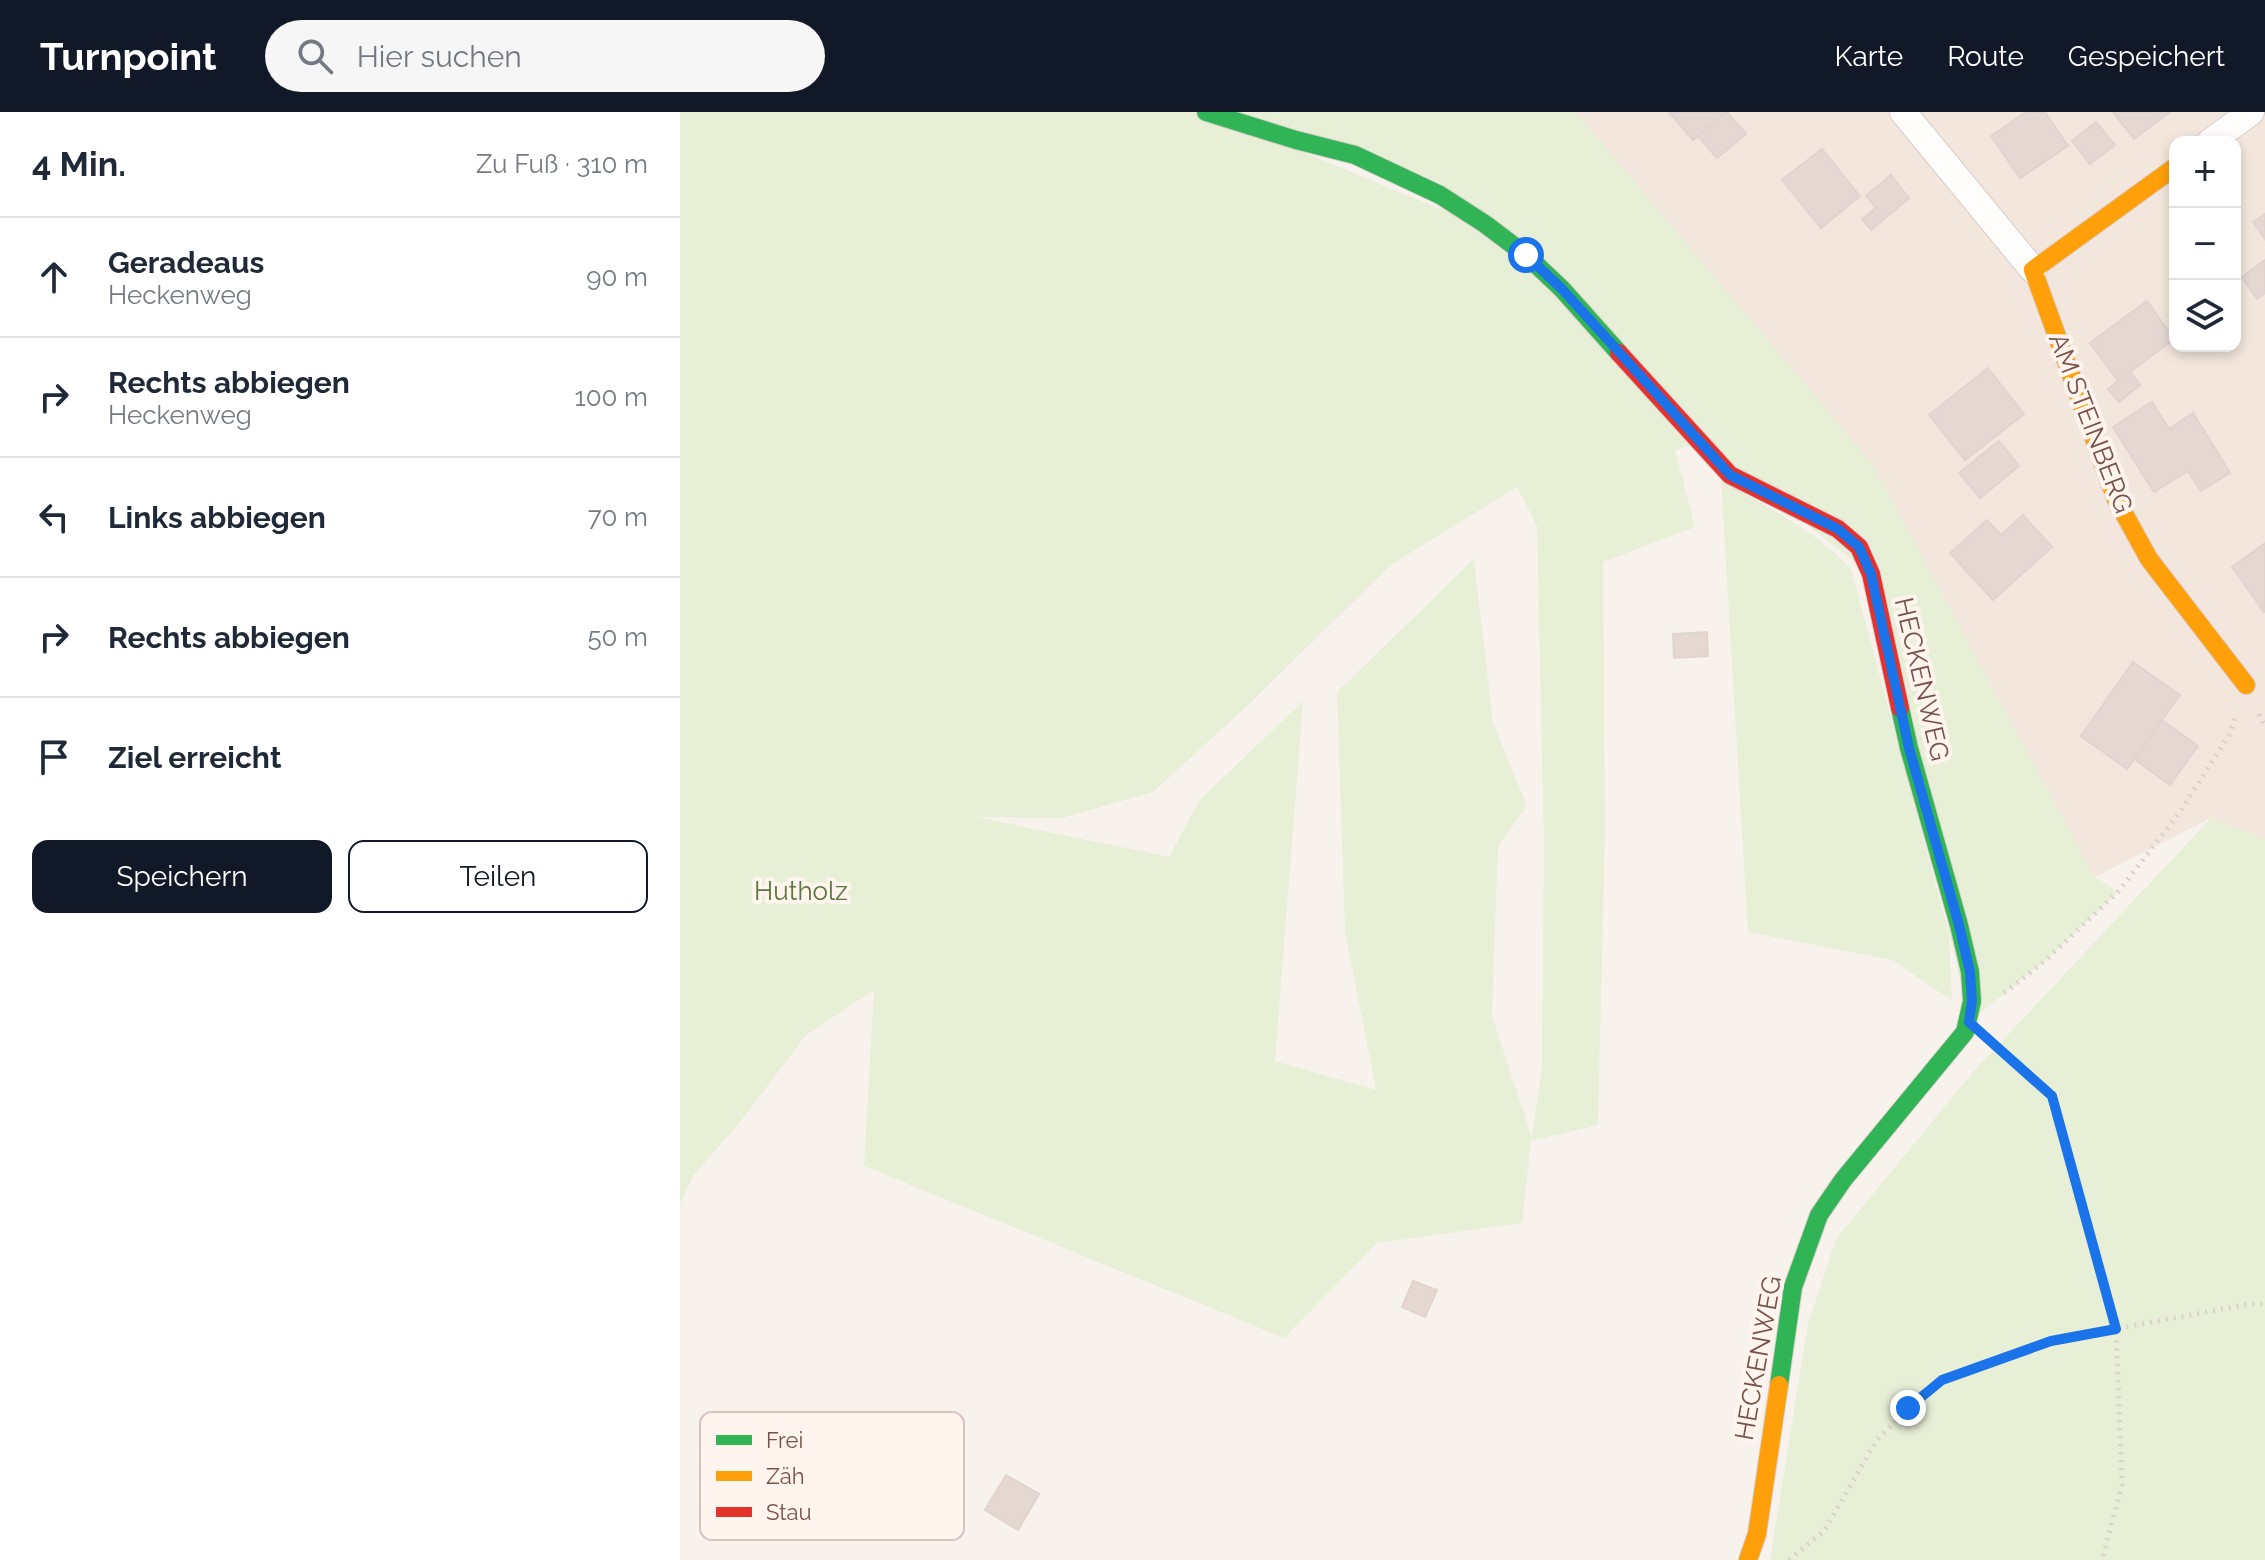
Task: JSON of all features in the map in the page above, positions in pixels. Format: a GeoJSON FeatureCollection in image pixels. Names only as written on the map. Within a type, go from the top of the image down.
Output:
{"type":"FeatureCollection","features":[{"type":"Feature","properties":{"kind":"street","name":"HECKENWEG"},"geometry":{"type":"LineString","coordinates":[[1206,112],[1355,155],[1440,195],[1485,224],[1526,255],[1562,289],[1730,475],[1838,529],[1859,547],[1871,574],[1909,748],[1959,925],[1970,972],[1972,1001],[1965,1032],[1843,1180],[1819,1215],[1793,1287],[1757,1534],[1748,1560]]}},
{"type":"Feature","properties":{"kind":"street","name":"AM STEINBERG"},"geometry":{"type":"LineString","coordinates":[[1903,112],[2033,270],[2116,499],[2149,559],[2246,685]]}},
{"type":"Feature","properties":{"kind":"street"},"geometry":{"type":"LineString","coordinates":[[2218,136],[2251,112]]}},
{"type":"Feature","properties":{"kind":"street"},"geometry":{"type":"LineString","coordinates":[[2033,270],[2169,171]]}},
{"type":"Feature","properties":{"kind":"path"},"geometry":{"type":"LineString","coordinates":[[2102,1560],[2122,1485],[2116,1329],[2052,1096],[1969,1022],[2046,960],[2118,892],[2180,812],[2229,735],[2246,685]]}},
{"type":"Feature","properties":{"kind":"path"},"geometry":{"type":"LineString","coordinates":[[1789,1560],[1824,1531],[1876,1441],[1908,1408],[1942,1380],[2051,1341],[2249,1304],[2265,1304]]}},
{"type":"Feature","properties":{"kind":"shaded area"},"geometry":{"type":"Polygon","coordinates":[[[1576,112],[2265,112],[2265,839],[2211,818],[2095,877],[1873,465],[1576,112]]]}},
{"type":"Feature","properties":{"kind":"green space","name":"Hutholz"},"geometry":{"type":"Polygon","coordinates":[[[680,112],[1206,112],[1539,250],[1237,112],[1576,112],[1873,464],[2095,877],[2118,892],[2046,960],[1969,1022],[1871,574],[1701,443],[1675,450],[1695,527],[1603,562],[1605,829],[1598,1125],[1531,1141],[1522,1223],[1377,1243],[1284,1338],[864,1166],[874,990],[806,1035],[741,1121],[693,1176],[680,1204],[680,112]],[[1517,487],[1391,565],[1244,709],[1153,792],[1062,818],[977,817],[1169,857],[1199,801],[1303,701],[1275,1061],[1376,1090],[1345,931],[1337,692],[1474,559],[1493,723],[1527,806],[1498,846],[1492,1016],[1532,1138],[1542,1066],[1544,845],[1537,526],[1517,487]]]}},
{"type":"Feature","properties":{"kind":"green space"},"geometry":{"type":"Polygon","coordinates":[[[1721,480],[1806,531],[1851,569],[1949,934],[1952,1001],[1892,960],[1748,932],[1721,480]]]}},
{"type":"Feature","properties":{"kind":"green space"},"geometry":{"type":"Polygon","coordinates":[[[2211,818],[2265,839],[2265,1560],[1770,1560],[1808,1324],[1836,1239],[1973,1072],[2211,818]]]}},
{"type":"Feature","properties":{"kind":"building"},"geometry":{"type":"Polygon","coordinates":[[[1669,112],[1727,112],[1693,140],[1669,112]]]}},
{"type":"Feature","properties":{"kind":"building"},"geometry":{"type":"Polygon","coordinates":[[[1727,112],[1746,134],[1717,158],[1698,136],[1727,112]]]}},
{"type":"Feature","properties":{"kind":"building"},"geometry":{"type":"Polygon","coordinates":[[[2026,112],[2045,112],[2068,146],[2020,178],[1991,136],[2026,112]]]}},
{"type":"Feature","properties":{"kind":"building"},"geometry":{"type":"Polygon","coordinates":[[[2113,112],[2170,112],[2134,139],[2113,112]]]}},
{"type":"Feature","properties":{"kind":"building"},"geometry":{"type":"Polygon","coordinates":[[[2096,122],[2115,145],[2090,164],[2072,141],[2096,122]]]}},
{"type":"Feature","properties":{"kind":"building"},"geometry":{"type":"Polygon","coordinates":[[[1822,149],[1860,196],[1821,228],[1782,180],[1822,149]]]}},
{"type":"Feature","properties":{"kind":"building"},"geometry":{"type":"Polygon","coordinates":[[[1891,175],[1909,198],[1871,230],[1862,219],[1876,208],[1866,196],[1891,175]]]}},
{"type":"Feature","properties":{"kind":"building"},"geometry":{"type":"Polygon","coordinates":[[[2265,214],[2265,239],[2253,222],[2265,214]]]}},
{"type":"Feature","properties":{"kind":"building"},"geometry":{"type":"Polygon","coordinates":[[[2265,260],[2265,293],[2257,299],[2242,277],[2265,260]]]}},
{"type":"Feature","properties":{"kind":"building"},"geometry":{"type":"Polygon","coordinates":[[[2147,301],[2169,332],[2169,343],[2118,381],[2090,343],[2147,301]]]}},
{"type":"Feature","properties":{"kind":"building"},"geometry":{"type":"Polygon","coordinates":[[[1988,368],[2024,414],[1965,460],[1929,415],[1988,368]]]}},
{"type":"Feature","properties":{"kind":"building"},"geometry":{"type":"Polygon","coordinates":[[[2131,372],[2140,385],[2119,402],[2108,389],[2131,372]]]}},
{"type":"Feature","properties":{"kind":"building"},"geometry":{"type":"Polygon","coordinates":[[[2152,402],[2169,429],[2193,413],[2230,473],[2201,491],[2188,471],[2154,492],[2113,427],[2152,402]]]}},
{"type":"Feature","properties":{"kind":"building"},"geometry":{"type":"Polygon","coordinates":[[[1999,441],[2019,466],[1980,498],[1959,473],[1999,441]]]}},
{"type":"Feature","properties":{"kind":"building"},"geometry":{"type":"Polygon","coordinates":[[[2023,515],[2052,547],[1993,600],[1950,553],[1987,520],[2001,535],[2023,515]]]}},
{"type":"Feature","properties":{"kind":"building"},"geometry":{"type":"Polygon","coordinates":[[[2265,543],[2265,611],[2264,612],[2232,567],[2265,543]]]}},
{"type":"Feature","properties":{"kind":"building"},"geometry":{"type":"Polygon","coordinates":[[[1707,632],[1708,656],[1674,658],[1673,634],[1707,632]]]}},
{"type":"Feature","properties":{"kind":"building"},"geometry":{"type":"Polygon","coordinates":[[[2133,662],[2180,695],[2127,769],[2081,736],[2133,662]]]}},
{"type":"Feature","properties":{"kind":"building"},"geometry":{"type":"Polygon","coordinates":[[[2162,720],[2198,746],[2170,785],[2134,759],[2162,720]]]}},
{"type":"Feature","properties":{"kind":"building"},"geometry":{"type":"Polygon","coordinates":[[[1413,1281],[1437,1290],[1425,1317],[1402,1307],[1413,1281]]]}},
{"type":"Feature","properties":{"kind":"building"},"geometry":{"type":"Polygon","coordinates":[[[1006,1475],[1039,1494],[1018,1530],[985,1510],[1006,1475]]]}},
{"type":"Feature","properties":{"kind":"traffic: fast"},"geometry":{"type":"LineString","coordinates":[[1206,112],[1355,155],[1440,195],[1526,255],[1562,289],[1619,353]]}},
{"type":"Feature","properties":{"kind":"traffic: fast"},"geometry":{"type":"LineString","coordinates":[[1779,1385],[1793,1287],[1819,1215],[1843,1180],[1965,1032],[1972,1001],[1970,972],[1959,925],[1900,708]]}},
{"type":"Feature","properties":{"kind":"traffic: slow"},"geometry":{"type":"LineString","coordinates":[[2169,171],[2033,270],[2116,499],[2149,559],[2246,685]]}},
{"type":"Feature","properties":{"kind":"traffic: slow"},"geometry":{"type":"LineString","coordinates":[[1748,1560],[1757,1534],[1779,1385]]}},
{"type":"Feature","properties":{"kind":"traffic: jam"},"geometry":{"type":"LineString","coordinates":[[1619,353],[1730,475],[1838,529],[1859,547],[1871,574],[1900,708]]}},
{"type":"Feature","properties":{"kind":"route"},"geometry":{"type":"LineString","coordinates":[[1526,255],[1562,289],[1730,475],[1838,529],[1859,547],[1871,574],[1909,748],[1970,972],[1972,1001],[1969,1022],[2052,1096],[2116,1329],[2051,1341],[1942,1380],[1908,1408]]}}]}
